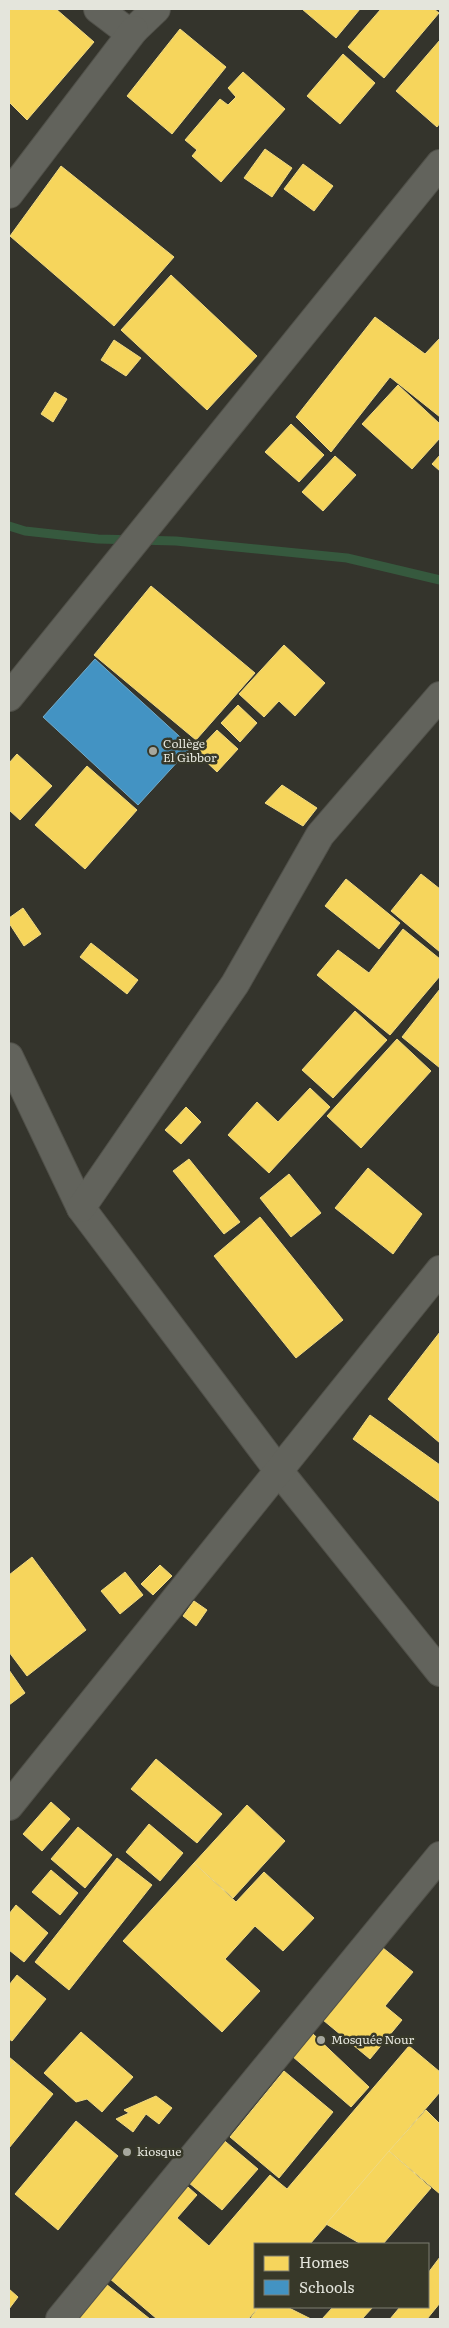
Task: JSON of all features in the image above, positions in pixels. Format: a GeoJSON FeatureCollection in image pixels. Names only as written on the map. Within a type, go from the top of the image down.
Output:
{"type":"FeatureCollection","features":[{"type":"Feature","properties":{"kind":"street"},"geometry":{"type":"LineString","coordinates":[[98,9],[126,31],[134,30]]}},
{"type":"Feature","properties":{"kind":"street"},"geometry":{"type":"LineString","coordinates":[[9,194],[134,30],[156,9]]}},
{"type":"Feature","properties":{"kind":"street"},"geometry":{"type":"LineString","coordinates":[[9,697],[440,164]]}},
{"type":"Feature","properties":{"kind":"street"},"geometry":{"type":"LineString","coordinates":[[81,1208],[235,984],[320,835],[440,696]]}},
{"type":"Feature","properties":{"kind":"street"},"geometry":{"type":"LineString","coordinates":[[9,1057],[81,1208],[278,1470],[440,1672]]}},
{"type":"Feature","properties":{"kind":"street"},"geometry":{"type":"LineString","coordinates":[[10,1802],[440,1270]]}},
{"type":"Feature","properties":{"kind":"street"},"geometry":{"type":"LineString","coordinates":[[60,2319],[440,1856]]}},
{"type":"Feature","properties":{"kind":"building: Homes"},"geometry":{"type":"Polygon","coordinates":[[[9,9],[56,9],[94,42],[27,120],[9,102],[9,9]]]}},
{"type":"Feature","properties":{"kind":"building: Homes"},"geometry":{"type":"Polygon","coordinates":[[[302,9],[360,9],[336,38],[302,9]]]}},
{"type":"Feature","properties":{"kind":"building: Homes"},"geometry":{"type":"Polygon","coordinates":[[[381,9],[434,9],[439,13],[384,78],[348,47],[381,9]]]}},
{"type":"Feature","properties":{"kind":"building: Homes"},"geometry":{"type":"Polygon","coordinates":[[[180,29],[226,67],[172,134],[127,96],[180,29]]]}},
{"type":"Feature","properties":{"kind":"building: Homes"},"geometry":{"type":"Polygon","coordinates":[[[440,40],[440,123],[437,127],[396,91],[440,40]]]}},
{"type":"Feature","properties":{"kind":"building: Homes"},"geometry":{"type":"Polygon","coordinates":[[[343,54],[375,83],[340,124],[307,96],[343,54]]]}},
{"type":"Feature","properties":{"kind":"building: Homes"},"geometry":{"type":"Polygon","coordinates":[[[243,72],[285,109],[221,182],[192,156],[197,150],[185,140],[220,99],[228,105],[236,97],[228,88],[243,72]]]}},
{"type":"Feature","properties":{"kind":"building: Homes"},"geometry":{"type":"Polygon","coordinates":[[[265,149],[292,168],[272,197],[244,178],[265,149]]]}},
{"type":"Feature","properties":{"kind":"building: Homes"},"geometry":{"type":"Polygon","coordinates":[[[303,164],[333,186],[314,211],[284,189],[303,164]]]}},
{"type":"Feature","properties":{"kind":"building: Homes"},"geometry":{"type":"Polygon","coordinates":[[[61,166],[174,257],[114,326],[10,236],[61,166]]]}},
{"type":"Feature","properties":{"kind":"building: Homes"},"geometry":{"type":"Polygon","coordinates":[[[171,275],[257,356],[207,410],[121,330],[171,275]]]}},
{"type":"Feature","properties":{"kind":"building: Homes"},"geometry":{"type":"Polygon","coordinates":[[[375,317],[425,354],[440,338],[440,417],[390,377],[331,452],[296,417],[375,317]]]}},
{"type":"Feature","properties":{"kind":"building: Homes"},"geometry":{"type":"Polygon","coordinates":[[[114,340],[141,358],[126,376],[101,360],[114,340]]]}},
{"type":"Feature","properties":{"kind":"building: Homes"},"geometry":{"type":"Polygon","coordinates":[[[398,385],[440,424],[440,438],[412,469],[362,424],[398,385]]]}},
{"type":"Feature","properties":{"kind":"building: Homes"},"geometry":{"type":"Polygon","coordinates":[[[55,392],[67,399],[53,422],[41,414],[55,392]]]}},
{"type":"Feature","properties":{"kind":"building: Homes"},"geometry":{"type":"Polygon","coordinates":[[[291,424],[324,455],[299,482],[265,452],[291,424]]]}},
{"type":"Feature","properties":{"kind":"building: Homes"},"geometry":{"type":"Polygon","coordinates":[[[440,455],[440,471],[432,464],[440,455]]]}},
{"type":"Feature","properties":{"kind":"building: Homes"},"geometry":{"type":"Polygon","coordinates":[[[335,456],[356,475],[323,511],[302,492],[335,456]]]}},
{"type":"Feature","properties":{"kind":"building: Homes"},"geometry":{"type":"Polygon","coordinates":[[[151,586],[255,673],[196,740],[94,655],[151,586]]]}},
{"type":"Feature","properties":{"kind":"building: Homes"},"geometry":{"type":"Polygon","coordinates":[[[284,645],[325,683],[295,716],[279,701],[264,717],[239,694],[284,645]]]}},
{"type":"Feature","properties":{"kind":"building: Homes"},"geometry":{"type":"Polygon","coordinates":[[[238,705],[257,723],[240,742],[221,723],[238,705]]]}},
{"type":"Feature","properties":{"kind":"building: Homes"},"geometry":{"type":"Polygon","coordinates":[[[217,730],[238,749],[217,772],[196,752],[217,730]]]}},
{"type":"Feature","properties":{"kind":"building: Homes"},"geometry":{"type":"Polygon","coordinates":[[[17,754],[52,786],[20,820],[9,810],[9,763],[17,754]]]}},
{"type":"Feature","properties":{"kind":"building: Homes"},"geometry":{"type":"Polygon","coordinates":[[[87,766],[137,810],[85,869],[35,825],[87,766]]]}},
{"type":"Feature","properties":{"kind":"building: Homes"},"geometry":{"type":"Polygon","coordinates":[[[282,785],[317,808],[303,826],[265,803],[282,785]]]}},
{"type":"Feature","properties":{"kind":"building: Homes"},"geometry":{"type":"Polygon","coordinates":[[[421,874],[440,889],[440,952],[391,911],[421,874]]]}},
{"type":"Feature","properties":{"kind":"building: Homes"},"geometry":{"type":"Polygon","coordinates":[[[346,879],[400,923],[379,949],[325,906],[346,879]]]}},
{"type":"Feature","properties":{"kind":"building: Homes"},"geometry":{"type":"Polygon","coordinates":[[[23,908],[41,934],[24,946],[9,923],[9,918],[23,908]]]}},
{"type":"Feature","properties":{"kind":"building: Homes"},"geometry":{"type":"Polygon","coordinates":[[[403,929],[440,959],[440,976],[390,1035],[317,975],[338,950],[369,973],[403,929]]]}},
{"type":"Feature","properties":{"kind":"building: Homes"},"geometry":{"type":"Polygon","coordinates":[[[91,943],[138,980],[127,994],[80,957],[91,943]]]}},
{"type":"Feature","properties":{"kind":"building: Homes"},"geometry":{"type":"Polygon","coordinates":[[[440,989],[440,1068],[402,1037],[440,989]]]}},
{"type":"Feature","properties":{"kind":"building: Homes"},"geometry":{"type":"Polygon","coordinates":[[[355,1011],[387,1040],[333,1098],[302,1070],[355,1011]]]}},
{"type":"Feature","properties":{"kind":"building: Homes"},"geometry":{"type":"Polygon","coordinates":[[[397,1039],[431,1071],[361,1148],[327,1116],[397,1039]]]}},
{"type":"Feature","properties":{"kind":"building: Homes"},"geometry":{"type":"Polygon","coordinates":[[[310,1088],[330,1107],[269,1173],[228,1135],[257,1102],[278,1122],[310,1088]]]}},
{"type":"Feature","properties":{"kind":"building: Homes"},"geometry":{"type":"Polygon","coordinates":[[[186,1107],[201,1122],[181,1144],[165,1130],[186,1107]]]}},
{"type":"Feature","properties":{"kind":"building: Homes"},"geometry":{"type":"Polygon","coordinates":[[[189,1159],[240,1222],[224,1234],[173,1171],[189,1159]]]}},
{"type":"Feature","properties":{"kind":"building: Homes"},"geometry":{"type":"Polygon","coordinates":[[[368,1168],[422,1214],[393,1254],[335,1208],[368,1168]]]}},
{"type":"Feature","properties":{"kind":"building: Homes"},"geometry":{"type":"Polygon","coordinates":[[[289,1174],[321,1213],[291,1237],[260,1198],[289,1174]]]}},
{"type":"Feature","properties":{"kind":"building: Homes"},"geometry":{"type":"Polygon","coordinates":[[[260,1217],[343,1320],[296,1358],[214,1256],[260,1217]]]}},
{"type":"Feature","properties":{"kind":"building: Homes"},"geometry":{"type":"Polygon","coordinates":[[[440,1332],[440,1443],[388,1399],[440,1332]]]}},
{"type":"Feature","properties":{"kind":"building: Homes"},"geometry":{"type":"Polygon","coordinates":[[[370,1415],[440,1465],[440,1502],[353,1439],[370,1415]]]}},
{"type":"Feature","properties":{"kind":"building: Homes"},"geometry":{"type":"Polygon","coordinates":[[[32,1557],[86,1630],[27,1676],[9,1652],[9,1575],[32,1557]]]}},
{"type":"Feature","properties":{"kind":"building: Homes"},"geometry":{"type":"Polygon","coordinates":[[[160,1565],[172,1576],[153,1595],[141,1584],[160,1565]]]}},
{"type":"Feature","properties":{"kind":"building: Homes"},"geometry":{"type":"Polygon","coordinates":[[[125,1572],[143,1595],[120,1614],[101,1591],[125,1572]]]}},
{"type":"Feature","properties":{"kind":"building: Homes"},"geometry":{"type":"Polygon","coordinates":[[[194,1601],[207,1610],[196,1626],[183,1616],[194,1601]]]}},
{"type":"Feature","properties":{"kind":"building: Homes"},"geometry":{"type":"Polygon","coordinates":[[[9,1670],[25,1693],[9,1705],[9,1670]]]}},
{"type":"Feature","properties":{"kind":"building: Homes"},"geometry":{"type":"Polygon","coordinates":[[[156,1759],[222,1814],[197,1843],[131,1789],[156,1759]]]}},
{"type":"Feature","properties":{"kind":"building: Homes"},"geometry":{"type":"Polygon","coordinates":[[[51,1802],[70,1819],[42,1851],[23,1834],[51,1802]]]}},
{"type":"Feature","properties":{"kind":"building: Homes"},"geometry":{"type":"Polygon","coordinates":[[[247,1805],[285,1841],[233,1898],[194,1863],[247,1805]]]}},
{"type":"Feature","properties":{"kind":"building: Homes"},"geometry":{"type":"Polygon","coordinates":[[[149,1824],[183,1853],[160,1881],[126,1852],[149,1824]]]}},
{"type":"Feature","properties":{"kind":"building: Homes"},"geometry":{"type":"Polygon","coordinates":[[[78,1827],[112,1855],[85,1888],[51,1859],[78,1827]]]}},
{"type":"Feature","properties":{"kind":"building: Homes"},"geometry":{"type":"Polygon","coordinates":[[[117,1858],[152,1885],[69,1990],[35,1962],[117,1858]]]}},
{"type":"Feature","properties":{"kind":"building: Homes"},"geometry":{"type":"Polygon","coordinates":[[[194,1863],[236,1902],[264,1872],[314,1918],[283,1951],[255,1926],[225,1959],[260,1991],[222,2032],[123,1941],[194,1863]]]}},
{"type":"Feature","properties":{"kind":"building: Homes"},"geometry":{"type":"Polygon","coordinates":[[[51,1870],[78,1893],[60,1915],[32,1892],[51,1870]]]}},
{"type":"Feature","properties":{"kind":"building: Homes"},"geometry":{"type":"Polygon","coordinates":[[[16,1905],[48,1933],[24,1962],[9,1950],[9,1914],[16,1905]]]}},
{"type":"Feature","properties":{"kind":"building: Homes"},"geometry":{"type":"Polygon","coordinates":[[[383,1948],[413,1972],[385,2006],[402,2020],[370,2059],[323,2020],[383,1948]]]}},
{"type":"Feature","properties":{"kind":"building: Homes"},"geometry":{"type":"Polygon","coordinates":[[[17,1975],[46,1999],[12,2041],[9,2039],[9,1985],[17,1975]]]}},
{"type":"Feature","properties":{"kind":"building: Homes"},"geometry":{"type":"Polygon","coordinates":[[[81,2032],[133,2077],[102,2112],[87,2099],[76,2102],[44,2073],[81,2032]]]}},
{"type":"Feature","properties":{"kind":"building: Homes"},"geometry":{"type":"Polygon","coordinates":[[[312,2033],[369,2087],[351,2107],[292,2056],[312,2033]]]}},
{"type":"Feature","properties":{"kind":"building: Homes"},"geometry":{"type":"Polygon","coordinates":[[[409,2046],[440,2072],[440,2092],[311,2243],[254,2243],[254,2308],[258,2308],[248,2319],[157,2319],[102,2272],[180,2180],[197,2195],[177,2218],[209,2246],[270,2175],[287,2189],[409,2046]]]}},
{"type":"Feature","properties":{"kind":"building: Homes"},"geometry":{"type":"Polygon","coordinates":[[[9,2057],[15,2062],[9,2069],[9,2057]]]}},
{"type":"Feature","properties":{"kind":"building: Homes"},"geometry":{"type":"Polygon","coordinates":[[[15,2062],[53,2094],[9,2148],[9,2069],[15,2062]]]}},
{"type":"Feature","properties":{"kind":"building: Homes"},"geometry":{"type":"Polygon","coordinates":[[[284,2071],[333,2112],[279,2178],[230,2137],[284,2071]]]}},
{"type":"Feature","properties":{"kind":"building: Homes"},"geometry":{"type":"Polygon","coordinates":[[[156,2096],[172,2108],[159,2124],[146,2114],[133,2132],[116,2119],[129,2113],[124,2110],[156,2096]]]}},
{"type":"Feature","properties":{"kind":"building: Homes"},"geometry":{"type":"Polygon","coordinates":[[[426,2110],[440,2124],[440,2194],[389,2151],[426,2110]]]}},
{"type":"Feature","properties":{"kind":"building: Homes"},"geometry":{"type":"Polygon","coordinates":[[[76,2121],[118,2156],[58,2230],[15,2194],[76,2121]]]}},
{"type":"Feature","properties":{"kind":"building: Homes"},"geometry":{"type":"Polygon","coordinates":[[[220,2137],[258,2169],[222,2210],[183,2178],[220,2137]]]}},
{"type":"Feature","properties":{"kind":"building: Homes"},"geometry":{"type":"Polygon","coordinates":[[[389,2151],[431,2188],[384,2243],[359,2243],[326,2224],[389,2151]]]}},
{"type":"Feature","properties":{"kind":"building: Homes"},"geometry":{"type":"Polygon","coordinates":[[[440,2257],[440,2303],[427,2319],[390,2319],[399,2308],[429,2308],[429,2272],[440,2257]]]}},
{"type":"Feature","properties":{"kind":"building: Homes"},"geometry":{"type":"Polygon","coordinates":[[[106,2284],[150,2319],[77,2319],[106,2284]]]}},
{"type":"Feature","properties":{"kind":"building: Homes"},"geometry":{"type":"Polygon","coordinates":[[[9,2289],[18,2297],[9,2309],[9,2289]]]}},
{"type":"Feature","properties":{"kind":"building: Homes"},"geometry":{"type":"Polygon","coordinates":[[[258,2308],[289,2308],[311,2319],[250,2319],[258,2308]]]}},
{"type":"Feature","properties":{"kind":"building: Homes"},"geometry":{"type":"Polygon","coordinates":[[[332,2308],[372,2308],[362,2319],[322,2319],[332,2308]]]}},
{"type":"Feature","properties":{"kind":"building: Schools"},"geometry":{"type":"Polygon","coordinates":[[[95,659],[191,747],[138,805],[43,717],[95,659]]]}},
{"type":"Feature","properties":{"kind":"waterway"},"geometry":{"type":"LineString","coordinates":[[9,526],[25,531],[98,539],[176,541],[347,558],[440,580]]}},
{"type":"Feature","properties":{"kind":"place","name":"Collège El Gibbor"},"geometry":{"type":"Point","coordinates":[153,751]}},
{"type":"Feature","properties":{"kind":"place","name":"Mosquée Nour"},"geometry":{"type":"Point","coordinates":[321,2040]}},
{"type":"Feature","properties":{"kind":"place","name":"kiosque"},"geometry":{"type":"Point","coordinates":[127,2152]}}]}
